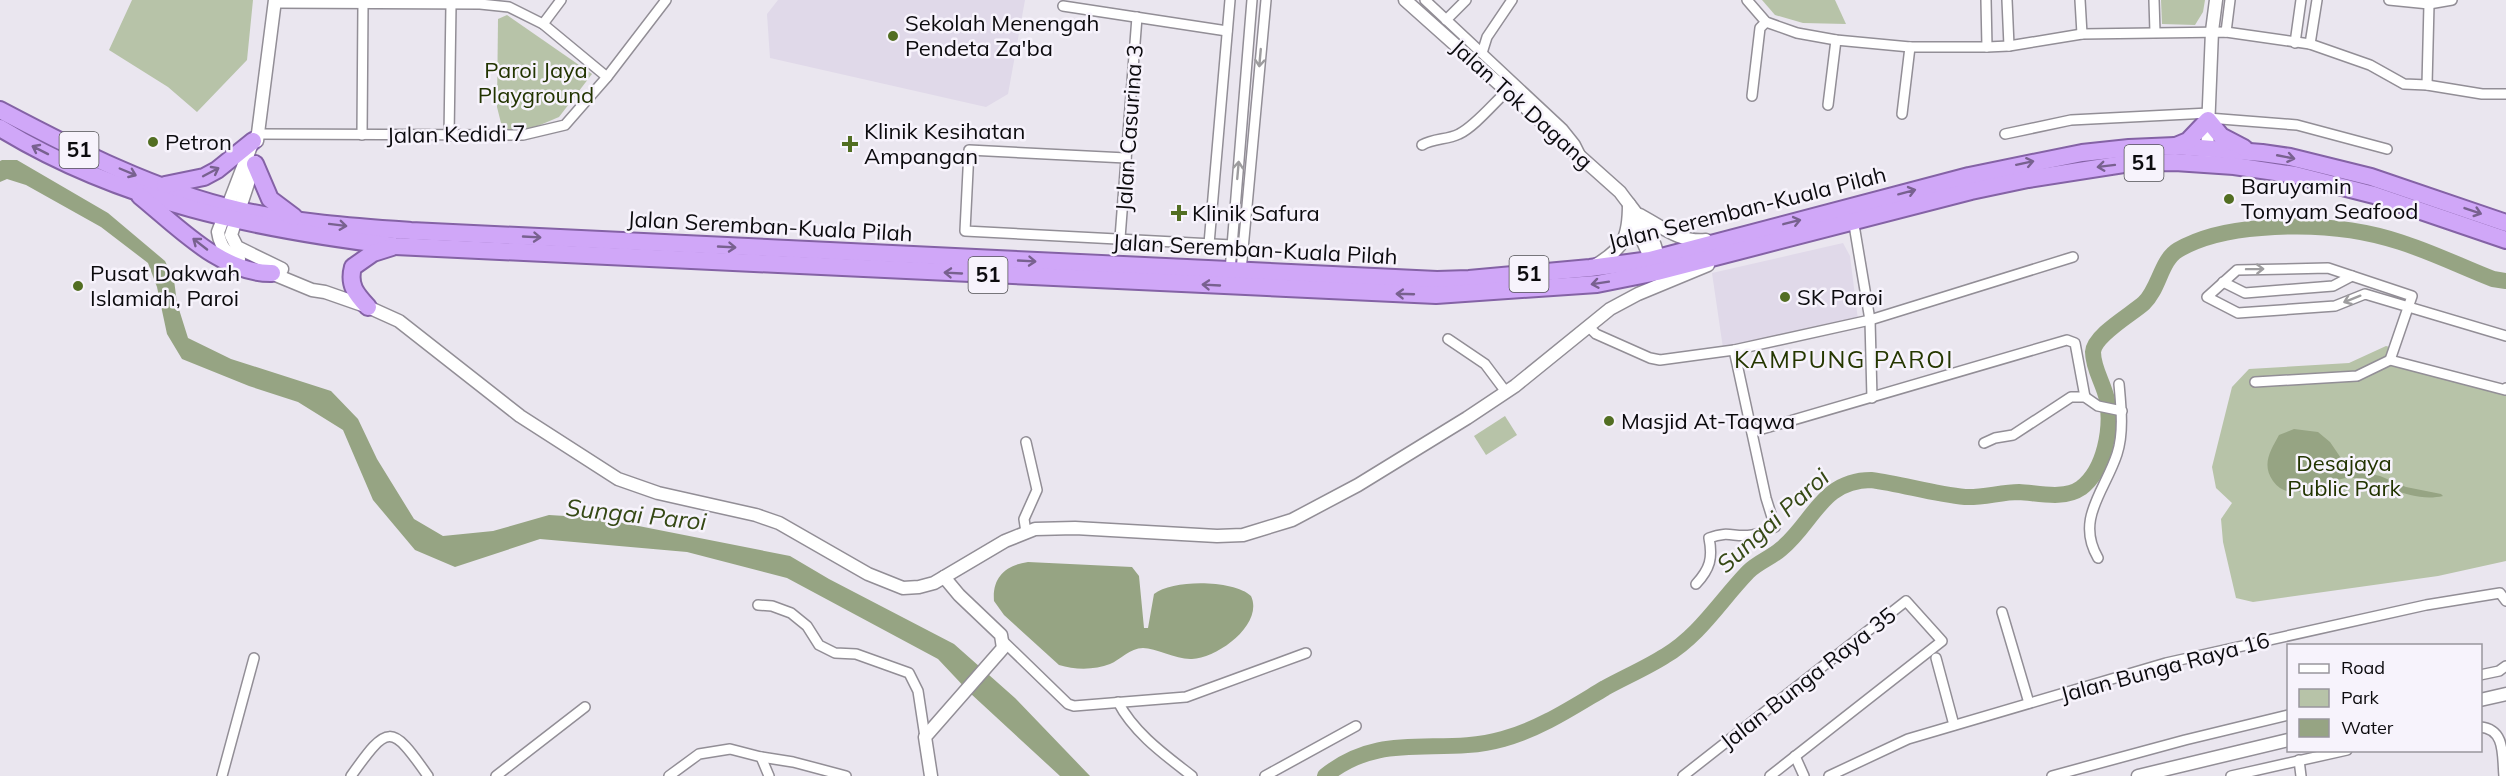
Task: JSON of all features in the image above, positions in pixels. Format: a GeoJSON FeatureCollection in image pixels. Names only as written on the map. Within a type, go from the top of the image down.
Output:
{"type":"FeatureCollection","features":[{"type":"Feature","properties":{"kind":"highway","name":"Jalan Seremban-Kuala Pilah"},"geometry":{"type":"LineString","coordinates":[[0,110],[56,139],[161,186],[231,214],[411,231],[1448,280],[1655,263]]}},
{"type":"Feature","properties":{"kind":"highway"},"geometry":{"type":"LineString","coordinates":[[2175,146],[2188,141],[2208,117],[2221,136],[2237,146],[2262,153]]}},
{"type":"Feature","properties":{"kind":"highway","name":"Jalan Seremban-Kuala Pilah"},"geometry":{"type":"LineString","coordinates":[[0,128],[70,165],[132,190],[318,237],[395,246],[1436,295],[1566,287],[1852,215],[2082,169],[2206,156],[2262,153],[2371,177],[2506,223]]}},
{"type":"Feature","properties":{"kind":"highway"},"geometry":{"type":"LineString","coordinates":[[161,186],[204,177],[217,170],[255,138]]}},
{"type":"Feature","properties":{"kind":"highway","name":"Jalan Seremban-Kuala Pilah"},"geometry":{"type":"LineString","coordinates":[[1852,215],[1969,176],[2038,161],[2082,153],[2175,146],[2206,156],[2374,195],[2506,240]]}},
{"type":"Feature","properties":{"kind":"highway"},"geometry":{"type":"LineString","coordinates":[[255,164],[270,199],[298,220]]}},
{"type":"Feature","properties":{"kind":"highway"},"geometry":{"type":"LineString","coordinates":[[132,190],[220,259],[257,273],[272,273]]}},
{"type":"Feature","properties":{"kind":"highway"},"geometry":{"type":"LineString","coordinates":[[368,307],[350,281],[353,267],[373,253],[395,246]]}},
{"type":"Feature","properties":{"kind":"street"},"geometry":{"type":"LineString","coordinates":[[543,24],[561,0]]}},
{"type":"Feature","properties":{"kind":"street","name":"Jalan Kedidi 7"},"geometry":{"type":"LineString","coordinates":[[255,138],[362,135],[523,135],[565,125],[607,77],[666,0]]}},
{"type":"Feature","properties":{"kind":"street"},"geometry":{"type":"LineString","coordinates":[[1209,244],[1230,0]]}},
{"type":"Feature","properties":{"kind":"street"},"geometry":{"type":"LineString","coordinates":[[1236,271],[1232,245],[1252,0]]}},
{"type":"Feature","properties":{"kind":"street"},"geometry":{"type":"LineString","coordinates":[[1236,271],[1266,0]]}},
{"type":"Feature","properties":{"kind":"street","name":"Jalan Tok Dagang"},"geometry":{"type":"LineString","coordinates":[[1406,0],[1620,192],[1632,208],[1636,226],[1655,263]]}},
{"type":"Feature","properties":{"kind":"street"},"geometry":{"type":"LineString","coordinates":[[1425,0],[1563,129],[1575,144],[1581,158]]}},
{"type":"Feature","properties":{"kind":"street"},"geometry":{"type":"LineString","coordinates":[[1446,20],[1466,0]]}},
{"type":"Feature","properties":{"kind":"street"},"geometry":{"type":"LineString","coordinates":[[1482,53],[1487,37],[1512,0]]}},
{"type":"Feature","properties":{"kind":"street"},"geometry":{"type":"LineString","coordinates":[[1747,0],[1766,22],[1797,33],[1836,40],[1910,47],[1988,47],[2009,46],[2082,34],[2226,32],[2310,44],[2370,65],[2404,84],[2427,85],[2482,94],[2506,94]]}},
{"type":"Feature","properties":{"kind":"street"},"geometry":{"type":"LineString","coordinates":[[1986,0],[1988,47]]}},
{"type":"Feature","properties":{"kind":"street"},"geometry":{"type":"LineString","coordinates":[[2007,0],[2009,46]]}},
{"type":"Feature","properties":{"kind":"street"},"geometry":{"type":"LineString","coordinates":[[2080,0],[2082,34]]}},
{"type":"Feature","properties":{"kind":"street"},"geometry":{"type":"LineString","coordinates":[[2154,0],[2156,32]]}},
{"type":"Feature","properties":{"kind":"street"},"geometry":{"type":"LineString","coordinates":[[2206,156],[2212,31],[2216,0]]}},
{"type":"Feature","properties":{"kind":"street"},"geometry":{"type":"LineString","coordinates":[[2226,32],[2230,0]]}},
{"type":"Feature","properties":{"kind":"street"},"geometry":{"type":"LineString","coordinates":[[2295,43],[2301,0]]}},
{"type":"Feature","properties":{"kind":"street"},"geometry":{"type":"LineString","coordinates":[[2310,44],[2317,0]]}},
{"type":"Feature","properties":{"kind":"street"},"geometry":{"type":"LineString","coordinates":[[2389,0],[2429,4],[2452,0]]}},
{"type":"Feature","properties":{"kind":"street"},"geometry":{"type":"LineString","coordinates":[[607,77],[543,24],[508,7],[275,2],[255,138],[255,164],[231,214],[218,232],[220,242],[232,257],[312,290],[326,291],[399,321],[520,416],[618,479],[658,493],[756,515],[779,523],[868,574],[903,588],[934,583],[1005,541],[1026,532],[1046,528],[1217,537],[1243,535],[1292,520],[1358,485],[1506,392],[1610,309],[1738,244]]}},
{"type":"Feature","properties":{"kind":"street"},"geometry":{"type":"LineString","coordinates":[[362,135],[363,4]]}},
{"type":"Feature","properties":{"kind":"street"},"geometry":{"type":"LineString","coordinates":[[2427,85],[2429,4]]}},
{"type":"Feature","properties":{"kind":"street"},"geometry":{"type":"LineString","coordinates":[[449,136],[451,5]]}},
{"type":"Feature","properties":{"kind":"street"},"geometry":{"type":"LineString","coordinates":[[1063,6],[1227,31]]}},
{"type":"Feature","properties":{"kind":"street","name":"Jalan Casurina 3"},"geometry":{"type":"LineString","coordinates":[[1120,238],[1137,17]]}},
{"type":"Feature","properties":{"kind":"street"},"geometry":{"type":"LineString","coordinates":[[1752,96],[1760,28],[1766,22]]}},
{"type":"Feature","properties":{"kind":"street"},"geometry":{"type":"LineString","coordinates":[[1828,105],[1836,40]]}},
{"type":"Feature","properties":{"kind":"street"},"geometry":{"type":"LineString","coordinates":[[1902,114],[1910,47]]}},
{"type":"Feature","properties":{"kind":"street"},"geometry":{"type":"LineString","coordinates":[[1422,145],[1431,140],[1449,138],[1461,133],[1506,92]]}},
{"type":"Feature","properties":{"kind":"street"},"geometry":{"type":"LineString","coordinates":[[2005,134],[2071,120],[2208,117],[2297,125],[2387,149]]}},
{"type":"Feature","properties":{"kind":"street"},"geometry":{"type":"LineString","coordinates":[[255,138],[231,214],[231,235],[237,247],[316,283],[326,291]]}},
{"type":"Feature","properties":{"kind":"street"},"geometry":{"type":"LineString","coordinates":[[1126,158],[969,150],[965,231],[1232,245]]}},
{"type":"Feature","properties":{"kind":"street"},"geometry":{"type":"LineString","coordinates":[[1590,268],[1612,255],[1623,244],[1632,208],[1682,238],[1691,241],[1738,244]]}},
{"type":"Feature","properties":{"kind":"street"},"geometry":{"type":"LineString","coordinates":[[1852,215],[1870,320],[1872,398]]}},
{"type":"Feature","properties":{"kind":"street"},"geometry":{"type":"LineString","coordinates":[[1589,327],[1596,334],[1650,358],[1660,360],[1734,350],[1870,320],[2073,256]]}},
{"type":"Feature","properties":{"kind":"street"},"geometry":{"type":"LineString","coordinates":[[2390,360],[2408,307],[2412,296],[2328,268],[2237,270],[2207,297],[2238,313],[2335,306],[2365,294],[2408,307],[2506,336]]}},
{"type":"Feature","properties":{"kind":"street"},"geometry":{"type":"LineString","coordinates":[[2223,282],[2245,293],[2333,286],[2352,276]]}},
{"type":"Feature","properties":{"kind":"street"},"geometry":{"type":"LineString","coordinates":[[1448,339],[1485,364],[1506,392]]}},
{"type":"Feature","properties":{"kind":"street"},"geometry":{"type":"LineString","coordinates":[[1752,432],[2067,340],[2075,343],[2085,397]]}},
{"type":"Feature","properties":{"kind":"street"},"geometry":{"type":"LineString","coordinates":[[1696,584],[1705,574],[1713,556],[1709,538],[1725,532],[1739,536],[1754,535],[1775,526],[1734,350]]}},
{"type":"Feature","properties":{"kind":"street"},"geometry":{"type":"LineString","coordinates":[[2255,382],[2357,376],[2390,360],[2505,390],[2506,388]]}},
{"type":"Feature","properties":{"kind":"street"},"geometry":{"type":"LineString","coordinates":[[2098,558],[2090,544],[2089,519],[2118,452],[2119,384]]}},
{"type":"Feature","properties":{"kind":"street"},"geometry":{"type":"LineString","coordinates":[[1984,443],[1995,438],[2013,435],[2071,397],[2085,397],[2098,406],[2117,410]]}},
{"type":"Feature","properties":{"kind":"street"},"geometry":{"type":"LineString","coordinates":[[1026,442],[1037,490],[1024,519],[1026,532]]}},
{"type":"Feature","properties":{"kind":"street"},"geometry":{"type":"LineString","coordinates":[[944,577],[959,596],[1001,635],[1004,642],[1068,704],[1074,706],[1186,697],[1306,653]]}},
{"type":"Feature","properties":{"kind":"street","name":"Jalan Bunga Raya 16"},"geometry":{"type":"LineString","coordinates":[[1830,776],[1908,739],[2166,663],[2341,623],[2492,593],[2500,593],[2506,601]]}},
{"type":"Feature","properties":{"kind":"street","name":"Jalan Bunga Raya 35"},"geometry":{"type":"LineString","coordinates":[[1683,776],[1906,602],[1941,641],[1795,756]]}},
{"type":"Feature","properties":{"kind":"street"},"geometry":{"type":"LineString","coordinates":[[758,605],[772,606],[791,613],[807,626],[819,645],[835,653],[856,654],[909,673],[918,691],[931,776]]}},
{"type":"Feature","properties":{"kind":"street"},"geometry":{"type":"LineString","coordinates":[[2002,612],[2029,703]]}},
{"type":"Feature","properties":{"kind":"street"},"geometry":{"type":"LineString","coordinates":[[925,737],[970,684],[991,664],[1003,648],[1004,642]]}},
{"type":"Feature","properties":{"kind":"street"},"geometry":{"type":"LineString","coordinates":[[222,776],[254,658]]}},
{"type":"Feature","properties":{"kind":"street"},"geometry":{"type":"LineString","coordinates":[[1936,658],[1954,725]]}},
{"type":"Feature","properties":{"kind":"street"},"geometry":{"type":"LineString","coordinates":[[2482,675],[2502,669]]}},
{"type":"Feature","properties":{"kind":"street"},"geometry":{"type":"LineString","coordinates":[[2482,700],[2506,694]]}},
{"type":"Feature","properties":{"kind":"street"},"geometry":{"type":"LineString","coordinates":[[1119,702],[1126,718],[1192,776]]}},
{"type":"Feature","properties":{"kind":"street"},"geometry":{"type":"LineString","coordinates":[[496,776],[585,707]]}},
{"type":"Feature","properties":{"kind":"street"},"geometry":{"type":"LineString","coordinates":[[2052,776],[2287,715]]}},
{"type":"Feature","properties":{"kind":"street"},"geometry":{"type":"LineString","coordinates":[[1265,776],[1356,726]]}},
{"type":"Feature","properties":{"kind":"street"},"geometry":{"type":"LineString","coordinates":[[2482,727],[2496,733],[2501,741],[2504,776]]}},
{"type":"Feature","properties":{"kind":"street"},"geometry":{"type":"LineString","coordinates":[[351,776],[373,744],[382,737],[391,735],[400,739],[428,776]]}},
{"type":"Feature","properties":{"kind":"street"},"geometry":{"type":"LineString","coordinates":[[2138,776],[2287,740]]}},
{"type":"Feature","properties":{"kind":"street"},"geometry":{"type":"LineString","coordinates":[[669,776],[699,754],[730,749],[794,762],[846,776]]}},
{"type":"Feature","properties":{"kind":"street"},"geometry":{"type":"LineString","coordinates":[[2231,776],[2337,752]]}},
{"type":"Feature","properties":{"kind":"street"},"geometry":{"type":"LineString","coordinates":[[1770,776],[1795,756],[1804,776]]}},
{"type":"Feature","properties":{"kind":"street"},"geometry":{"type":"LineString","coordinates":[[761,757],[769,776]]}},
{"type":"Feature","properties":{"kind":"street"},"geometry":{"type":"LineString","coordinates":[[2299,760],[2301,776]]}},
{"type":"Feature","properties":{"kind":"shaded area","name":"Sekolah Menengah Pendeta Za'ba"},"geometry":{"type":"Polygon","coordinates":[[[778,0],[1025,0],[1008,94],[986,107],[770,58],[767,14],[778,0]]]}},
{"type":"Feature","properties":{"kind":"shaded area","name":"SK Paroi"},"geometry":{"type":"Polygon","coordinates":[[[1843,243],[1850,256],[1858,320],[1723,348],[1712,273],[1843,243]]]}},
{"type":"Feature","properties":{"kind":"green space"},"geometry":{"type":"Polygon","coordinates":[[[132,0],[253,0],[247,60],[197,112],[168,87],[109,50],[132,0]]]}},
{"type":"Feature","properties":{"kind":"green space"},"geometry":{"type":"Polygon","coordinates":[[[1762,0],[1835,0],[1846,24],[1803,23],[1775,15],[1762,0]]]}},
{"type":"Feature","properties":{"kind":"green space"},"geometry":{"type":"Polygon","coordinates":[[[2161,0],[2205,0],[2203,12],[2195,25],[2162,24],[2161,0]]]}},
{"type":"Feature","properties":{"kind":"green space","name":"Paroi Jaya Playground"},"geometry":{"type":"Polygon","coordinates":[[[507,15],[592,74],[559,117],[533,128],[503,131],[497,107],[498,19],[507,15]]]}},
{"type":"Feature","properties":{"kind":"green space","name":"Desajaya Public Park"},"geometry":{"type":"Polygon","coordinates":[[[2386,346],[2397,349],[2390,361],[2506,391],[2506,561],[2438,576],[2253,602],[2236,598],[2223,542],[2221,519],[2232,503],[2216,488],[2212,467],[2232,387],[2249,369],[2349,363],[2386,346]]]}},
{"type":"Feature","properties":{"kind":"green space"},"geometry":{"type":"Polygon","coordinates":[[[1505,416],[1517,435],[1486,455],[1474,436],[1505,416]]]}},
{"type":"Feature","properties":{"kind":"water"},"geometry":{"type":"Polygon","coordinates":[[[17,160],[108,213],[165,261],[174,280],[177,303],[188,338],[231,359],[331,391],[358,419],[377,459],[414,519],[443,536],[493,531],[549,515],[598,518],[790,556],[829,579],[954,644],[1015,698],[1090,776],[1060,776],[970,693],[938,659],[787,578],[687,552],[540,539],[455,567],[415,550],[373,500],[343,430],[298,402],[249,386],[182,359],[167,334],[157,287],[148,263],[101,227],[26,185],[7,179],[0,182],[0,161],[17,160]]]}},
{"type":"Feature","properties":{"kind":"water"},"geometry":{"type":"Polygon","coordinates":[[[2294,429],[2318,432],[2330,442],[2345,464],[2357,471],[2443,496],[2409,495],[2355,478],[2345,478],[2301,491],[2291,492],[2281,489],[2269,475],[2268,457],[2279,435],[2294,429]]]}},
{"type":"Feature","properties":{"kind":"water"},"geometry":{"type":"Polygon","coordinates":[[[1028,562],[1132,567],[1139,576],[1144,628],[1148,628],[1154,594],[1163,589],[1189,584],[1218,584],[1243,591],[1251,596],[1253,607],[1251,618],[1236,638],[1214,653],[1203,657],[1186,659],[1143,648],[1125,654],[1104,666],[1085,669],[1065,667],[1059,665],[1004,615],[994,601],[995,585],[1002,574],[1013,566],[1028,562]]]}},
{"type":"Feature","properties":{"kind":"waterway","name":"Sungai Paroi"},"geometry":{"type":"LineString","coordinates":[[1325,776],[1347,762],[1368,753],[1390,748],[1479,744],[1517,735],[1556,717],[1650,665],[1689,638],[1748,572],[1792,539],[1829,495],[1854,482],[1871,480],[1965,497],[2019,492],[2059,495],[2081,488],[2096,471],[2105,448],[2107,435],[2107,400],[2095,364],[2093,352],[2095,345],[2106,332],[2144,303],[2172,255],[2197,241],[2229,232],[2261,228],[2296,226],[2349,230],[2400,242],[2493,279],[2506,281]]}},
{"type":"Feature","properties":{"kind":"place","name":"Sekolah Menengah Pendeta Za'ba"},"geometry":{"type":"Point","coordinates":[893,36]}},
{"type":"Feature","properties":{"kind":"place","name":"Petron"},"geometry":{"type":"Point","coordinates":[153,142]}},
{"type":"Feature","properties":{"kind":"place","name":"Klinik Kesihatan Ampangan"},"geometry":{"type":"Point","coordinates":[850,144]}},
{"type":"Feature","properties":{"kind":"place","name":"Baruyamin Tomyam Seafood"},"geometry":{"type":"Point","coordinates":[2229,199]}},
{"type":"Feature","properties":{"kind":"place","name":"Klinik Safura"},"geometry":{"type":"Point","coordinates":[1179,213]}},
{"type":"Feature","properties":{"kind":"place","name":"Pusat Dakwah Islamiah, Paroi"},"geometry":{"type":"Point","coordinates":[78,286]}},
{"type":"Feature","properties":{"kind":"place","name":"SK Paroi"},"geometry":{"type":"Point","coordinates":[1785,297]}},
{"type":"Feature","properties":{"kind":"place","name":"Masjid At-Taqwa"},"geometry":{"type":"Point","coordinates":[1609,421]}},
{"type":"Feature","properties":{"kind":"district","name":"KAMPUNG PAROI"},"geometry":{"type":"Point","coordinates":[1844,360]}}]}
